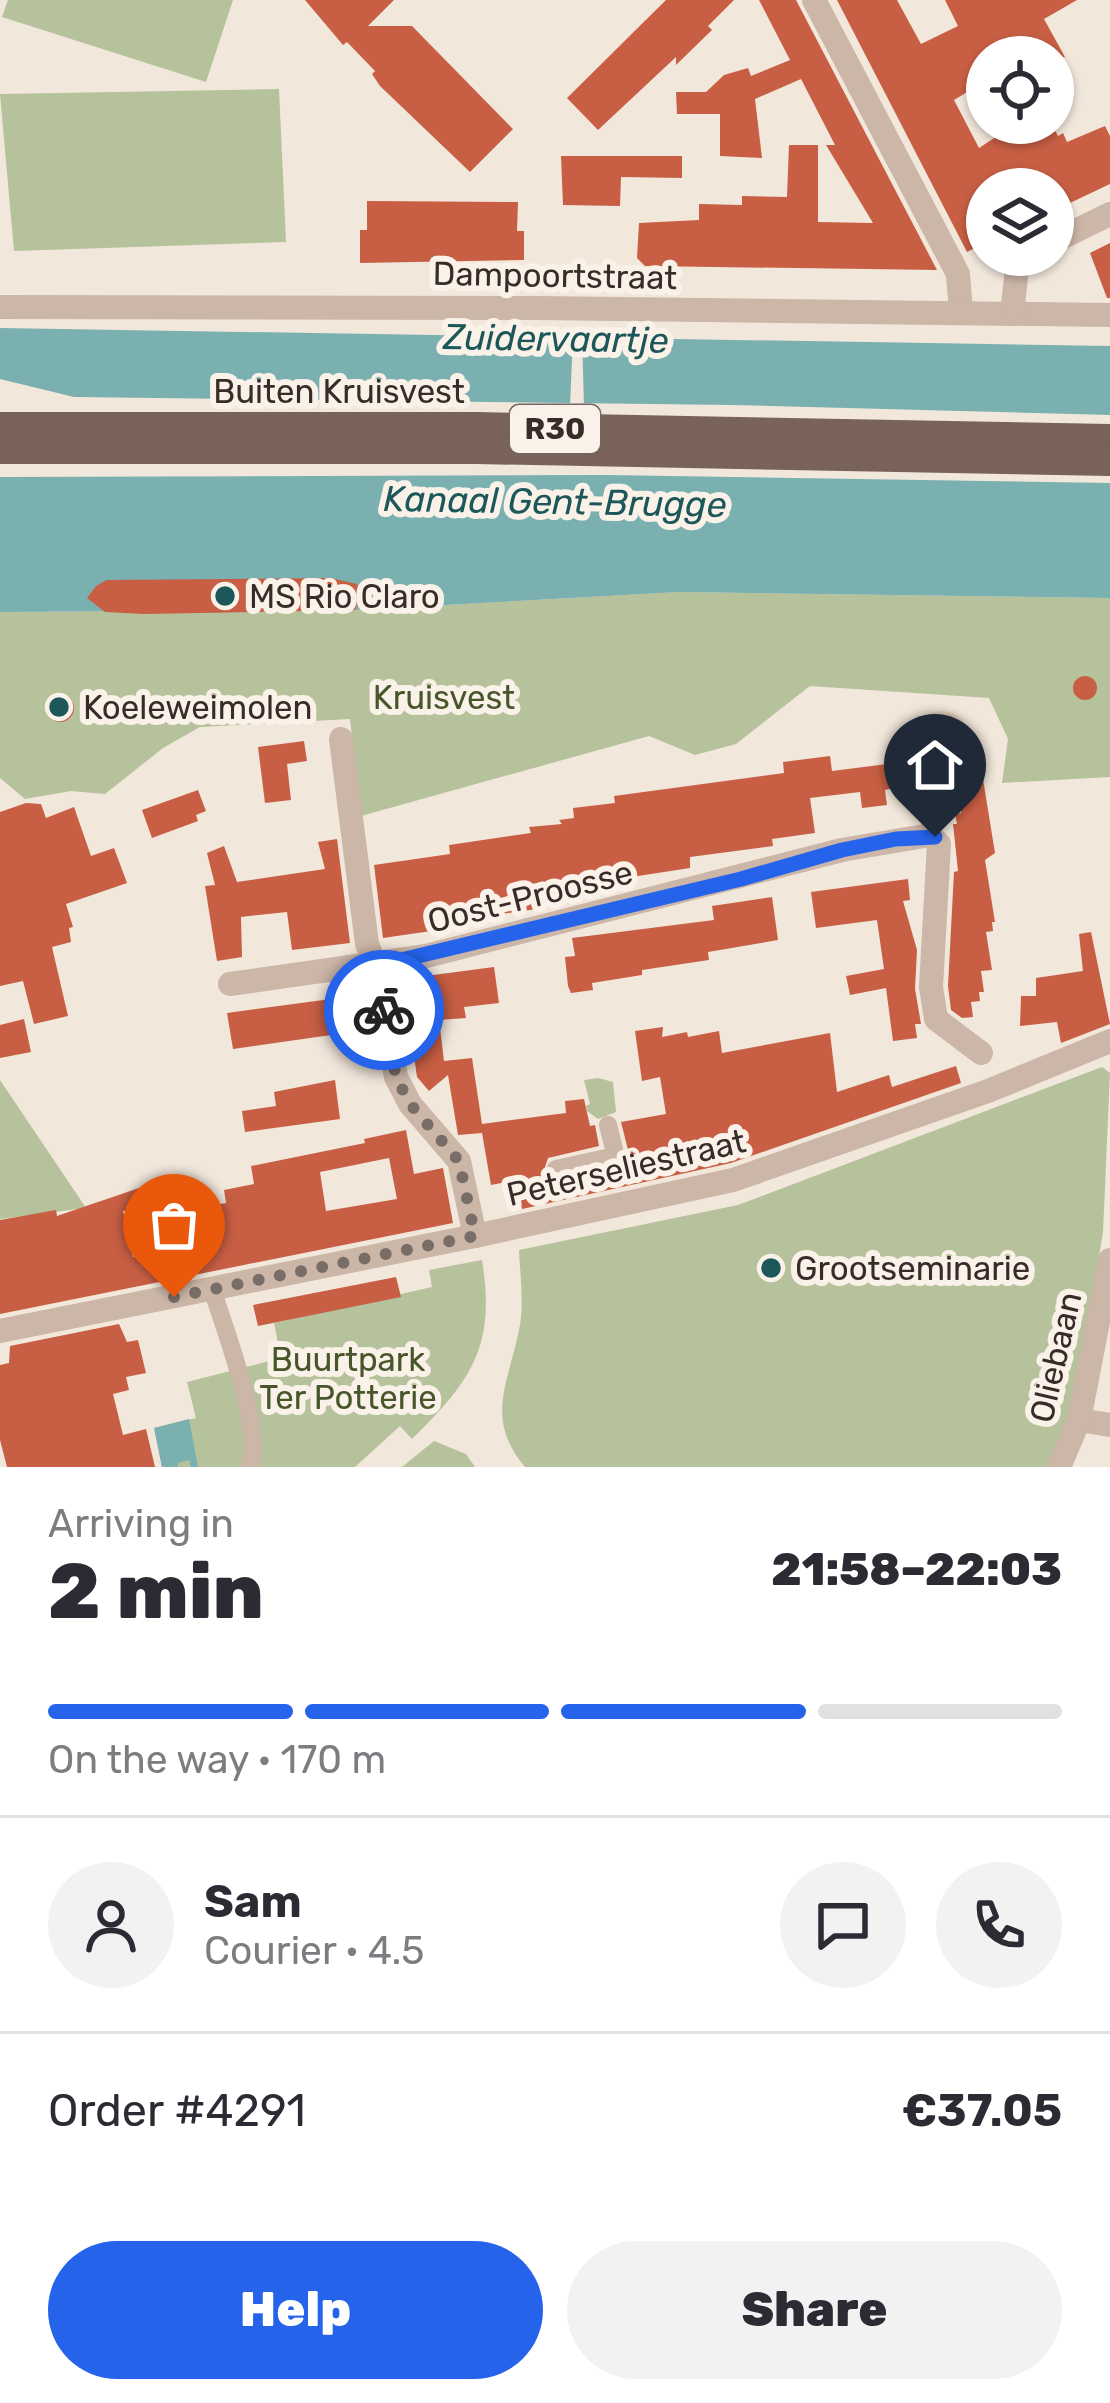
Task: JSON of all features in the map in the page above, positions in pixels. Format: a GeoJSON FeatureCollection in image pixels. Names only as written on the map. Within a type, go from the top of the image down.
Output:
{"type":"FeatureCollection","features":[{"type":"Feature","properties":{"kind":"main road","name":"Buiten Kruisvest"},"geometry":{"type":"LineString","coordinates":[[0,427],[477,427],[1110,439]]}},
{"type":"Feature","properties":{"kind":"main road","name":"Buiten Kruisvest"},"geometry":{"type":"LineString","coordinates":[[0,449],[476,449],[1110,461]]}},
{"type":"Feature","properties":{"kind":"street"},"geometry":{"type":"LineString","coordinates":[[814,0],[958,274],[961,312]]}},
{"type":"Feature","properties":{"kind":"street"},"geometry":{"type":"LineString","coordinates":[[1074,232],[1110,214]]}},
{"type":"Feature","properties":{"kind":"street"},"geometry":{"type":"LineString","coordinates":[[1012,313],[1016,276]]}},
{"type":"Feature","properties":{"kind":"street","name":"Dampoortstraat"},"geometry":{"type":"LineString","coordinates":[[0,307],[1110,314]]}},
{"type":"Feature","properties":{"kind":"street"},"geometry":{"type":"LineString","coordinates":[[341,739],[368,944],[396,1077],[410,1104],[459,1161],[475,1236]]}},
{"type":"Feature","properties":{"kind":"street","name":"Oost-Proosse"},"geometry":{"type":"LineString","coordinates":[[230,984],[376,966],[741,879],[842,850],[935,837],[939,844],[931,987],[937,1019],[981,1053]]}},
{"type":"Feature","properties":{"kind":"street","name":"Peterseliestraat"},"geometry":{"type":"LineString","coordinates":[[0,1330],[475,1236],[621,1179],[733,1180],[988,1091],[1110,1041]]}},
{"type":"Feature","properties":{"kind":"street"},"geometry":{"type":"LineString","coordinates":[[556,1169],[621,1179],[608,1125]]}},
{"type":"Feature","properties":{"kind":"street","name":"Oliebaan"},"geometry":{"type":"LineString","coordinates":[[1059,1467],[1079,1420],[1110,1260]]}},
{"type":"Feature","properties":{"kind":"street"},"geometry":{"type":"LineString","coordinates":[[212,1289],[255,1446],[250,1467]]}},
{"type":"Feature","properties":{"kind":"street"},"geometry":{"type":"LineString","coordinates":[[1079,1420],[1110,1425]]}},
{"type":"Feature","properties":{"kind":"green space"},"geometry":{"type":"Polygon","coordinates":[[[8,0],[233,0],[206,82],[2,17],[8,0]]]}},
{"type":"Feature","properties":{"kind":"green space"},"geometry":{"type":"Polygon","coordinates":[[[279,89],[286,242],[14,251],[0,94],[279,89]]]}},
{"type":"Feature","properties":{"kind":"green space","name":"Kruisvest"},"geometry":{"type":"Polygon","coordinates":[[[679,592],[1110,598],[1110,777],[1002,783],[1008,739],[989,698],[810,686],[736,744],[695,755],[649,736],[361,816],[350,719],[200,727],[163,748],[105,794],[71,791],[25,799],[0,778],[0,612],[355,610],[679,592]]]}},
{"type":"Feature","properties":{"kind":"green space","name":"Grootseminarie"},"geometry":{"type":"Polygon","coordinates":[[[1102,1067],[1110,1073],[1103,1232],[1073,1412],[1049,1467],[525,1467],[512,1449],[502,1415],[521,1316],[519,1250],[738,1205],[1102,1067]]]}},
{"type":"Feature","properties":{"kind":"green space"},"geometry":{"type":"Polygon","coordinates":[[[0,1080],[86,1208],[0,1219],[0,1080]]]}},
{"type":"Feature","properties":{"kind":"green space"},"geometry":{"type":"Polygon","coordinates":[[[584,1080],[613,1082],[616,1112],[598,1119],[587,1111],[590,1104],[584,1080]]]}},
{"type":"Feature","properties":{"kind":"green space","name":"Buurtpark Ter Potterie"},"geometry":{"type":"Polygon","coordinates":[[[482,1260],[485,1316],[475,1360],[450,1398],[412,1439],[400,1426],[355,1467],[162,1467],[154,1428],[196,1418],[187,1382],[281,1358],[274,1323],[432,1287],[429,1270],[482,1260]]]}},
{"type":"Feature","properties":{"kind":"green space"},"geometry":{"type":"Polygon","coordinates":[[[434,1441],[466,1454],[475,1467],[402,1467],[434,1441]]]}},
{"type":"Feature","properties":{"kind":"shaded area"},"geometry":{"type":"Polygon","coordinates":[[[942,711],[961,719],[969,738],[961,757],[942,765],[923,757],[915,738],[923,719],[942,711]]]}},
{"type":"Feature","properties":{"kind":"water","name":"Zuidervaartje"},"geometry":{"type":"Polygon","coordinates":[[[0,328],[1110,346],[1110,415],[74,397],[0,379],[0,328]]]}},
{"type":"Feature","properties":{"kind":"water","name":"Kanaal Gent-Brugge"},"geometry":{"type":"Polygon","coordinates":[[[607,475],[1110,483],[1110,598],[679,592],[355,610],[0,612],[0,477],[607,475]]]}},
{"type":"Feature","properties":{"kind":"water"},"geometry":{"type":"Polygon","coordinates":[[[189,1419],[198,1467],[191,1467],[189,1460],[178,1467],[162,1467],[154,1428],[189,1419]]]}},
{"type":"Feature","properties":{"kind":"pier"},"geometry":{"type":"Polygon","coordinates":[[[573,335],[582,336],[584,407],[570,407],[573,335]]]}},
{"type":"Feature","properties":{"kind":"building"},"geometry":{"type":"Polygon","coordinates":[[[305,0],[394,0],[368,26],[412,26],[513,129],[470,172],[380,86],[372,74],[375,71],[347,42],[343,45],[305,0]]]}},
{"type":"Feature","properties":{"kind":"building"},"geometry":{"type":"Polygon","coordinates":[[[666,0],[734,0],[676,65],[676,57],[598,130],[567,98],[666,0]]]}},
{"type":"Feature","properties":{"kind":"building"},"geometry":{"type":"Polygon","coordinates":[[[759,0],[796,0],[937,270],[645,266],[637,258],[639,223],[699,220],[699,204],[742,205],[742,196],[787,197],[789,145],[818,145],[818,222],[873,223],[826,145],[835,145],[801,79],[755,99],[762,158],[720,156],[720,114],[677,114],[676,92],[706,92],[724,75],[748,68],[751,76],[790,60],[759,0]]]}},
{"type":"Feature","properties":{"kind":"building"},"geometry":{"type":"Polygon","coordinates":[[[837,0],[897,0],[921,44],[958,26],[945,0],[1077,0],[1044,19],[1053,36],[966,36],[966,93],[954,100],[966,123],[966,144],[979,148],[985,144],[1074,144],[1074,139],[1105,126],[1110,136],[1110,184],[1074,201],[1074,168],[966,168],[966,250],[837,0]]]}},
{"type":"Feature","properties":{"kind":"building"},"geometry":{"type":"Polygon","coordinates":[[[561,156],[682,156],[682,178],[621,177],[620,206],[563,205],[561,156]]]}},
{"type":"Feature","properties":{"kind":"building"},"geometry":{"type":"Polygon","coordinates":[[[367,201],[518,202],[517,231],[524,231],[524,260],[360,263],[360,230],[367,230],[367,201]]]}},
{"type":"Feature","properties":{"kind":"building"},"geometry":{"type":"Polygon","coordinates":[[[1110,243],[1110,298],[1107,298],[1090,253],[1110,243]]]}},
{"type":"Feature","properties":{"kind":"building","name":"MS Rio Claro"},"geometry":{"type":"Polygon","coordinates":[[[331,578],[357,584],[361,593],[355,610],[144,614],[105,612],[87,598],[107,580],[331,578]]]}},
{"type":"Feature","properties":{"kind":"building"},"geometry":{"type":"Polygon","coordinates":[[[1085,676],[1094,679],[1094,697],[1085,700],[1076,697],[1073,688],[1076,679],[1085,676]]]}},
{"type":"Feature","properties":{"kind":"building","name":"Koeleweimolen"},"geometry":{"type":"Polygon","coordinates":[[[60,694],[70,698],[74,708],[70,718],[60,722],[50,718],[46,708],[50,698],[60,694]]]}},
{"type":"Feature","properties":{"kind":"building"},"geometry":{"type":"Polygon","coordinates":[[[304,741],[307,761],[287,764],[291,800],[265,803],[258,747],[304,741]]]}},
{"type":"Feature","properties":{"kind":"building"},"geometry":{"type":"Polygon","coordinates":[[[830,756],[832,771],[895,763],[896,767],[907,766],[909,785],[885,790],[887,805],[862,808],[860,792],[810,798],[815,833],[772,839],[773,846],[690,857],[690,868],[625,878],[626,884],[543,895],[544,908],[458,920],[459,927],[383,938],[374,865],[450,854],[449,845],[531,833],[529,827],[574,818],[573,808],[615,803],[614,796],[784,773],[783,762],[830,756]]]}},
{"type":"Feature","properties":{"kind":"building"},"geometry":{"type":"Polygon","coordinates":[[[983,779],[995,853],[985,860],[995,922],[993,931],[986,932],[992,970],[981,971],[984,992],[979,992],[980,1001],[971,1002],[973,1017],[962,1018],[951,1010],[948,986],[954,872],[958,871],[953,824],[957,824],[955,814],[961,813],[962,782],[983,779]]]}},
{"type":"Feature","properties":{"kind":"building"},"geometry":{"type":"Polygon","coordinates":[[[198,790],[206,811],[196,815],[198,821],[152,838],[142,810],[198,790]]]}},
{"type":"Feature","properties":{"kind":"building"},"geometry":{"type":"Polygon","coordinates":[[[26,803],[41,804],[46,818],[74,807],[91,856],[114,848],[127,883],[66,904],[73,927],[69,928],[71,942],[52,947],[68,1016],[34,1024],[23,981],[0,986],[0,812],[26,803]]]}},
{"type":"Feature","properties":{"kind":"building"},"geometry":{"type":"Polygon","coordinates":[[[337,839],[350,943],[292,950],[287,912],[241,917],[242,957],[217,961],[205,886],[215,885],[207,853],[224,846],[237,882],[325,869],[318,842],[337,839]]]}},
{"type":"Feature","properties":{"kind":"building"},"geometry":{"type":"Polygon","coordinates":[[[908,879],[910,900],[903,901],[917,950],[915,989],[921,1024],[915,1024],[917,1038],[893,1041],[886,988],[850,995],[846,976],[884,969],[877,920],[816,928],[811,892],[908,879]]]}},
{"type":"Feature","properties":{"kind":"building"},"geometry":{"type":"Polygon","coordinates":[[[772,897],[778,940],[708,952],[709,960],[642,970],[642,975],[592,983],[593,990],[571,993],[565,957],[575,956],[572,938],[714,920],[712,906],[772,897]]]}},
{"type":"Feature","properties":{"kind":"building"},"geometry":{"type":"Polygon","coordinates":[[[1091,932],[1110,1024],[1061,1043],[1057,1022],[1020,1026],[1021,996],[1036,996],[1036,978],[1083,971],[1079,934],[1091,932]]]}},
{"type":"Feature","properties":{"kind":"building"},"geometry":{"type":"Polygon","coordinates":[[[494,967],[499,1003],[464,1007],[466,1018],[439,1020],[444,1061],[472,1058],[482,1124],[566,1113],[565,1101],[584,1099],[599,1146],[548,1158],[543,1173],[553,1182],[606,1172],[614,1182],[627,1179],[632,1166],[621,1122],[666,1114],[660,1077],[642,1081],[635,1031],[663,1027],[662,1037],[687,1032],[688,1037],[719,1031],[722,1053],[830,1033],[837,1092],[889,1075],[892,1087],[956,1066],[961,1083],[731,1163],[522,1209],[516,1180],[491,1185],[482,1133],[458,1135],[448,1075],[429,1091],[417,1077],[403,979],[494,967]]]}},
{"type":"Feature","properties":{"kind":"building"},"geometry":{"type":"Polygon","coordinates":[[[361,995],[366,1030],[233,1049],[227,1013],[361,995]]]}},
{"type":"Feature","properties":{"kind":"building"},"geometry":{"type":"Polygon","coordinates":[[[24,1019],[31,1052],[0,1058],[0,1025],[24,1019]]]}},
{"type":"Feature","properties":{"kind":"building"},"geometry":{"type":"Polygon","coordinates":[[[335,1080],[340,1119],[245,1132],[242,1111],[276,1106],[274,1092],[335,1080]]]}},
{"type":"Feature","properties":{"kind":"building"},"geometry":{"type":"Polygon","coordinates":[[[406,1130],[414,1174],[443,1168],[453,1223],[0,1314],[0,1220],[56,1210],[57,1216],[139,1188],[142,1207],[123,1211],[133,1257],[169,1249],[161,1215],[226,1203],[224,1190],[254,1184],[251,1166],[365,1143],[364,1139],[406,1130]],[[389,1158],[320,1172],[326,1211],[397,1199],[389,1158]]]}},
{"type":"Feature","properties":{"kind":"building"},"geometry":{"type":"Polygon","coordinates":[[[396,1277],[401,1297],[258,1326],[253,1305],[396,1277]]]}},
{"type":"Feature","properties":{"kind":"building"},"geometry":{"type":"Polygon","coordinates":[[[119,1324],[127,1342],[138,1340],[146,1373],[126,1377],[129,1390],[113,1394],[123,1435],[146,1429],[155,1467],[7,1467],[0,1440],[0,1365],[9,1363],[10,1346],[119,1324]]]}},
{"type":"Feature","properties":{"kind":"way so far"},"geometry":{"type":"LineString","coordinates":[[174,1297],[475,1236],[459,1161],[410,1104],[396,1077],[384,1010]]}},
{"type":"Feature","properties":{"kind":"place","name":"MS Rio Claro"},"geometry":{"type":"Point","coordinates":[225,596]}},
{"type":"Feature","properties":{"kind":"place","name":"Koeleweimolen"},"geometry":{"type":"Point","coordinates":[59,707]}},
{"type":"Feature","properties":{"kind":"place","name":"Grootseminarie"},"geometry":{"type":"Point","coordinates":[771,1268]}},
{"type":"Feature","properties":{"kind":"route"},"geometry":{"type":"LineString","coordinates":[[384,1010],[376,966],[741,879],[842,850],[935,837]]}}]}
